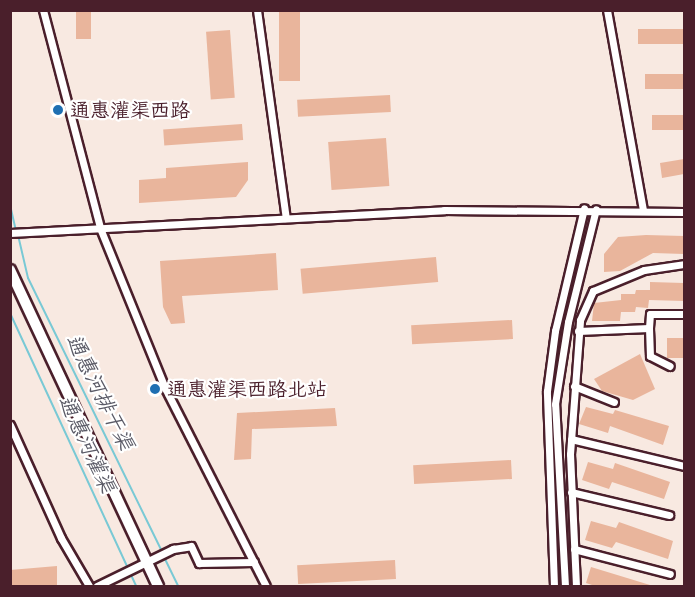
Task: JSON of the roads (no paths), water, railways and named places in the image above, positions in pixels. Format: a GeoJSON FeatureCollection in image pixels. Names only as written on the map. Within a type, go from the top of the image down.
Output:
{"type":"FeatureCollection","features":[{"type":"Feature","properties":{"kind":"street"},"geometry":{"type":"LineString","coordinates":[[43,10],[100,228],[165,388],[266,586]]}},
{"type":"Feature","properties":{"kind":"street"},"geometry":{"type":"LineString","coordinates":[[257,10],[286,218]]}},
{"type":"Feature","properties":{"kind":"street"},"geometry":{"type":"LineString","coordinates":[[607,10],[643,211]]}},
{"type":"Feature","properties":{"kind":"street"},"geometry":{"type":"LineString","coordinates":[[12,233],[444,210],[584,208],[684,212]]}},
{"type":"Feature","properties":{"kind":"street"},"geometry":{"type":"LineString","coordinates":[[555,586],[547,390],[555,331],[584,208]]}},
{"type":"Feature","properties":{"kind":"street"},"geometry":{"type":"LineString","coordinates":[[565,586],[555,404],[568,322],[596,209]]}},
{"type":"Feature","properties":{"kind":"street"},"geometry":{"type":"LineString","coordinates":[[576,586],[571,440],[578,331],[593,291],[644,270],[684,264]]}},
{"type":"Feature","properties":{"kind":"street"},"geometry":{"type":"LineString","coordinates":[[10,270],[158,586]]}},
{"type":"Feature","properties":{"kind":"street"},"geometry":{"type":"LineString","coordinates":[[670,366],[650,356],[650,314],[684,314]]}},
{"type":"Feature","properties":{"kind":"street"},"geometry":{"type":"LineString","coordinates":[[578,331],[649,328]]}},
{"type":"Feature","properties":{"kind":"street"},"geometry":{"type":"LineString","coordinates":[[574,386],[614,402]]}},
{"type":"Feature","properties":{"kind":"street"},"geometry":{"type":"LineString","coordinates":[[10,425],[61,538],[89,586]]}},
{"type":"Feature","properties":{"kind":"street"},"geometry":{"type":"LineString","coordinates":[[571,440],[684,466]]}},
{"type":"Feature","properties":{"kind":"street"},"geometry":{"type":"LineString","coordinates":[[571,492],[669,515]]}},
{"type":"Feature","properties":{"kind":"street"},"geometry":{"type":"LineString","coordinates":[[97,586],[172,549],[191,546],[199,563],[254,562]]}},
{"type":"Feature","properties":{"kind":"street"},"geometry":{"type":"LineString","coordinates":[[574,549],[670,574]]}},
{"type":"Feature","properties":{"kind":"waterway","name":"通惠河排干渠"},"geometry":{"type":"LineString","coordinates":[[10,205],[16,230]]}},
{"type":"Feature","properties":{"kind":"waterway","name":"通惠河排干渠"},"geometry":{"type":"LineString","coordinates":[[18,235],[28,278],[162,551]]}},
{"type":"Feature","properties":{"kind":"waterway","name":"通惠河灌渠"},"geometry":{"type":"LineString","coordinates":[[10,313],[136,586]]}},
{"type":"Feature","properties":{"kind":"waterway","name":"通惠河排干渠"},"geometry":{"type":"LineString","coordinates":[[164,557],[178,586]]}},
{"type":"Feature","properties":{"kind":"place","name":"通惠灌渠西路"},"geometry":{"type":"Point","coordinates":[58,110]}},
{"type":"Feature","properties":{"kind":"place","name":"通惠灌渠西路北站"},"geometry":{"type":"Point","coordinates":[155,389]}}]}
